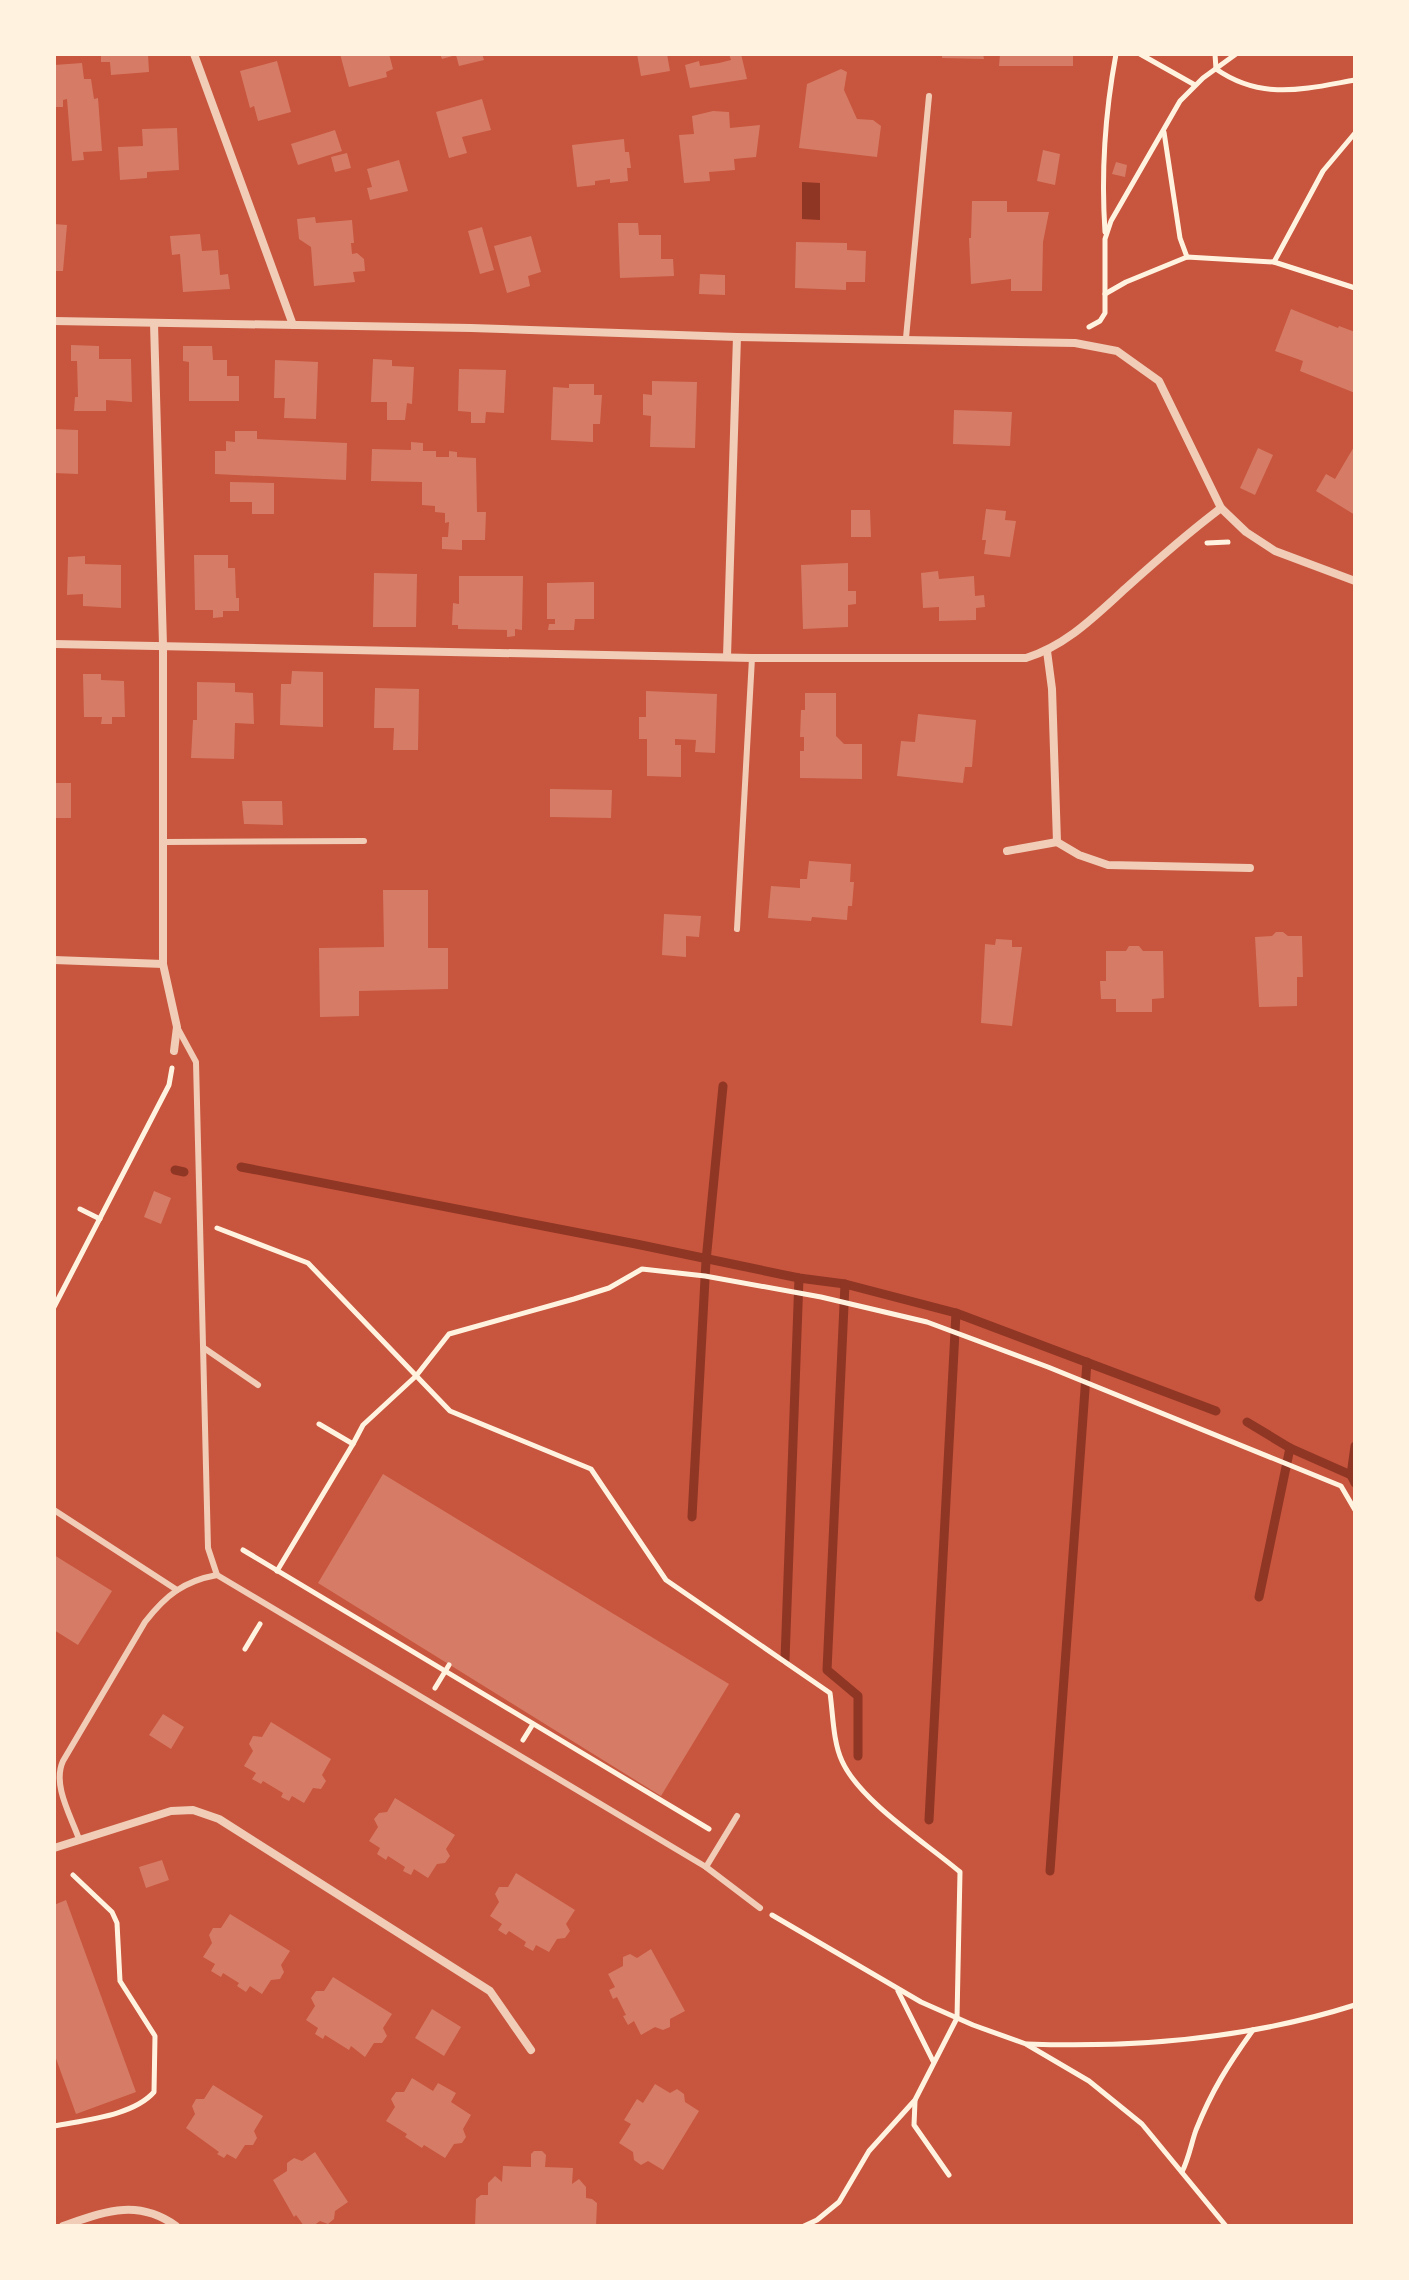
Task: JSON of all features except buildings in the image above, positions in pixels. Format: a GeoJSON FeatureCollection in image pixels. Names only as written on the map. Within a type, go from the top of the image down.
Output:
{"type":"FeatureCollection","features":[{"type":"Feature","properties":{"kind":"street"},"geometry":{"type":"LineString","coordinates":[[194,54],[293,325]]}},
{"type":"Feature","properties":{"kind":"street"},"geometry":{"type":"LineString","coordinates":[[54,321],[906,338],[1075,343],[1117,351],[1159,381],[1221,508],[1246,532],[1275,551],[1355,581]]}},
{"type":"Feature","properties":{"kind":"street"},"geometry":{"type":"LineString","coordinates":[[154,323],[163,645],[163,964],[177,1027],[174,1051]]}},
{"type":"Feature","properties":{"kind":"street"},"geometry":{"type":"LineString","coordinates":[[727,657],[737,337]]}},
{"type":"Feature","properties":{"kind":"street"},"geometry":{"type":"LineString","coordinates":[[54,644],[752,658],[1026,658],[1072,637],[1189,531],[1221,508]]}},
{"type":"Feature","properties":{"kind":"street"},"geometry":{"type":"LineString","coordinates":[[1047,651],[1052,689],[1057,842]]}},
{"type":"Feature","properties":{"kind":"street"},"geometry":{"type":"LineString","coordinates":[[1007,851],[1057,842],[1079,855],[1108,865],[1250,868]]}},
{"type":"Feature","properties":{"kind":"street"},"geometry":{"type":"LineString","coordinates":[[54,960],[163,964]]}},
{"type":"Feature","properties":{"kind":"street"},"geometry":{"type":"LineString","coordinates":[[54,1848],[171,1811],[193,1810],[219,1819],[490,1991],[531,2050]]}},
{"type":"Feature","properties":{"kind":"street"},"geometry":{"type":"LineString","coordinates":[[63,2226],[103,2213],[136,2208],[163,2217],[176,2226]]}},
{"type":"Feature","properties":{"kind":"lane"},"geometry":{"type":"LineString","coordinates":[[906,338],[929,96]]}},
{"type":"Feature","properties":{"kind":"lane"},"geometry":{"type":"LineString","coordinates":[[737,929],[752,658]]}},
{"type":"Feature","properties":{"kind":"lane"},"geometry":{"type":"LineString","coordinates":[[164,842],[364,841]]}},
{"type":"Feature","properties":{"kind":"lane"},"geometry":{"type":"LineString","coordinates":[[177,1027],[196,1062],[208,1548],[217,1575]]}},
{"type":"Feature","properties":{"kind":"lane"},"geometry":{"type":"LineString","coordinates":[[204,1348],[258,1385]]}},
{"type":"Feature","properties":{"kind":"lane"},"geometry":{"type":"LineString","coordinates":[[54,1510],[177,1590]]}},
{"type":"Feature","properties":{"kind":"lane"},"geometry":{"type":"LineString","coordinates":[[79,1839],[60,1784],[59,1770],[145,1622],[160,1603],[194,1579],[217,1575],[706,1867],[760,1908]]}},
{"type":"Feature","properties":{"kind":"lane"},"geometry":{"type":"LineString","coordinates":[[706,1867],[737,1816]]}},
{"type":"Feature","properties":{"kind":"path"},"geometry":{"type":"LineString","coordinates":[[1105,313],[1102,188],[1106,123],[1116,54]]}},
{"type":"Feature","properties":{"kind":"path"},"geometry":{"type":"LineString","coordinates":[[1140,54],[1195,85]]}},
{"type":"Feature","properties":{"kind":"path"},"geometry":{"type":"LineString","coordinates":[[1215,54],[1216,69]]}},
{"type":"Feature","properties":{"kind":"path"},"geometry":{"type":"LineString","coordinates":[[1105,239],[1128,188],[1180,101],[1195,85],[1236,54]]}},
{"type":"Feature","properties":{"kind":"path"},"geometry":{"type":"LineString","coordinates":[[1216,69],[1235,82],[1259,90],[1283,91],[1355,80]]}},
{"type":"Feature","properties":{"kind":"path"},"geometry":{"type":"LineString","coordinates":[[1164,132],[1180,238],[1187,257]]}},
{"type":"Feature","properties":{"kind":"path"},"geometry":{"type":"LineString","coordinates":[[1274,262],[1323,171],[1355,133]]}},
{"type":"Feature","properties":{"kind":"path"},"geometry":{"type":"LineString","coordinates":[[1105,294],[1138,276],[1187,257],[1274,262],[1355,288]]}},
{"type":"Feature","properties":{"kind":"path"},"geometry":{"type":"LineString","coordinates":[[54,1307],[169,1085]]}},
{"type":"Feature","properties":{"kind":"path"},"geometry":{"type":"LineString","coordinates":[[80,1209],[100,1219]]}},
{"type":"Feature","properties":{"kind":"path"},"geometry":{"type":"LineString","coordinates":[[201,1221],[308,1263],[450,1411],[591,1469],[666,1580],[830,1693],[840,1757],[850,1777],[871,1800],[960,1872],[957,2018],[915,2100],[869,2151],[839,2202],[817,2220],[804,2226]]}},
{"type":"Feature","properties":{"kind":"path"},"geometry":{"type":"LineString","coordinates":[[277,1571],[363,1425],[416,1376],[449,1334],[609,1288],[642,1269],[705,1276],[821,1297],[927,1322],[1048,1367],[1341,1486],[1355,1510]]}},
{"type":"Feature","properties":{"kind":"path"},"geometry":{"type":"LineString","coordinates":[[319,1424],[353,1444]]}},
{"type":"Feature","properties":{"kind":"path"},"geometry":{"type":"LineString","coordinates":[[243,1550],[447,1668],[532,1726],[724,1838]]}},
{"type":"Feature","properties":{"kind":"path"},"geometry":{"type":"LineString","coordinates":[[245,1649],[260,1624]]}},
{"type":"Feature","properties":{"kind":"path"},"geometry":{"type":"LineString","coordinates":[[435,1689],[447,1668]]}},
{"type":"Feature","properties":{"kind":"path"},"geometry":{"type":"LineString","coordinates":[[54,2126],[114,2114],[154,2092],[155,2036],[120,1981],[117,1923],[112,1912],[73,1875]]}},
{"type":"Feature","properties":{"kind":"path"},"geometry":{"type":"LineString","coordinates":[[760,1908],[897,1989],[957,2018],[1026,2044],[1089,2081],[1142,2124],[1224,2226]]}},
{"type":"Feature","properties":{"kind":"path"},"geometry":{"type":"LineString","coordinates":[[897,1989],[933,2062]]}},
{"type":"Feature","properties":{"kind":"path"},"geometry":{"type":"LineString","coordinates":[[1026,2044],[1130,2043],[1253,2030],[1317,2017],[1355,2005]]}},
{"type":"Feature","properties":{"kind":"path"},"geometry":{"type":"LineString","coordinates":[[1182,2172],[1221,2073],[1253,2030]]}},
{"type":"Feature","properties":{"kind":"path"},"geometry":{"type":"LineString","coordinates":[[915,2100],[914,2125],[949,2175]]}},
{"type":"Feature","properties":{"kind":"shaded area"},"geometry":{"type":"Polygon","coordinates":[[[802,182],[820,183],[820,220],[802,219],[802,182]]]}},
{"type":"Feature","properties":{"kind":"waterway"},"geometry":{"type":"LineString","coordinates":[[692,1517],[706,1261],[723,1086]]}},
{"type":"Feature","properties":{"kind":"waterway"},"geometry":{"type":"LineString","coordinates":[[241,1167],[799,1278],[845,1284],[956,1313],[1216,1411]]}},
{"type":"Feature","properties":{"kind":"waterway"},"geometry":{"type":"LineString","coordinates":[[175,1170],[184,1172]]}},
{"type":"Feature","properties":{"kind":"waterway"},"geometry":{"type":"LineString","coordinates":[[785,1660],[799,1278]]}},
{"type":"Feature","properties":{"kind":"waterway"},"geometry":{"type":"LineString","coordinates":[[845,1284],[827,1670],[858,1696],[858,1756]]}},
{"type":"Feature","properties":{"kind":"waterway"},"geometry":{"type":"LineString","coordinates":[[929,1820],[956,1313]]}},
{"type":"Feature","properties":{"kind":"waterway"},"geometry":{"type":"LineString","coordinates":[[1050,1871],[1087,1362]]}},
{"type":"Feature","properties":{"kind":"waterway"},"geometry":{"type":"LineString","coordinates":[[1247,1422],[1290,1448],[1351,1475],[1355,1483]]}},
{"type":"Feature","properties":{"kind":"waterway"},"geometry":{"type":"LineString","coordinates":[[1351,1475],[1355,1446]]}},
{"type":"Feature","properties":{"kind":"waterway"},"geometry":{"type":"LineString","coordinates":[[1259,1597],[1290,1448]]}}]}
